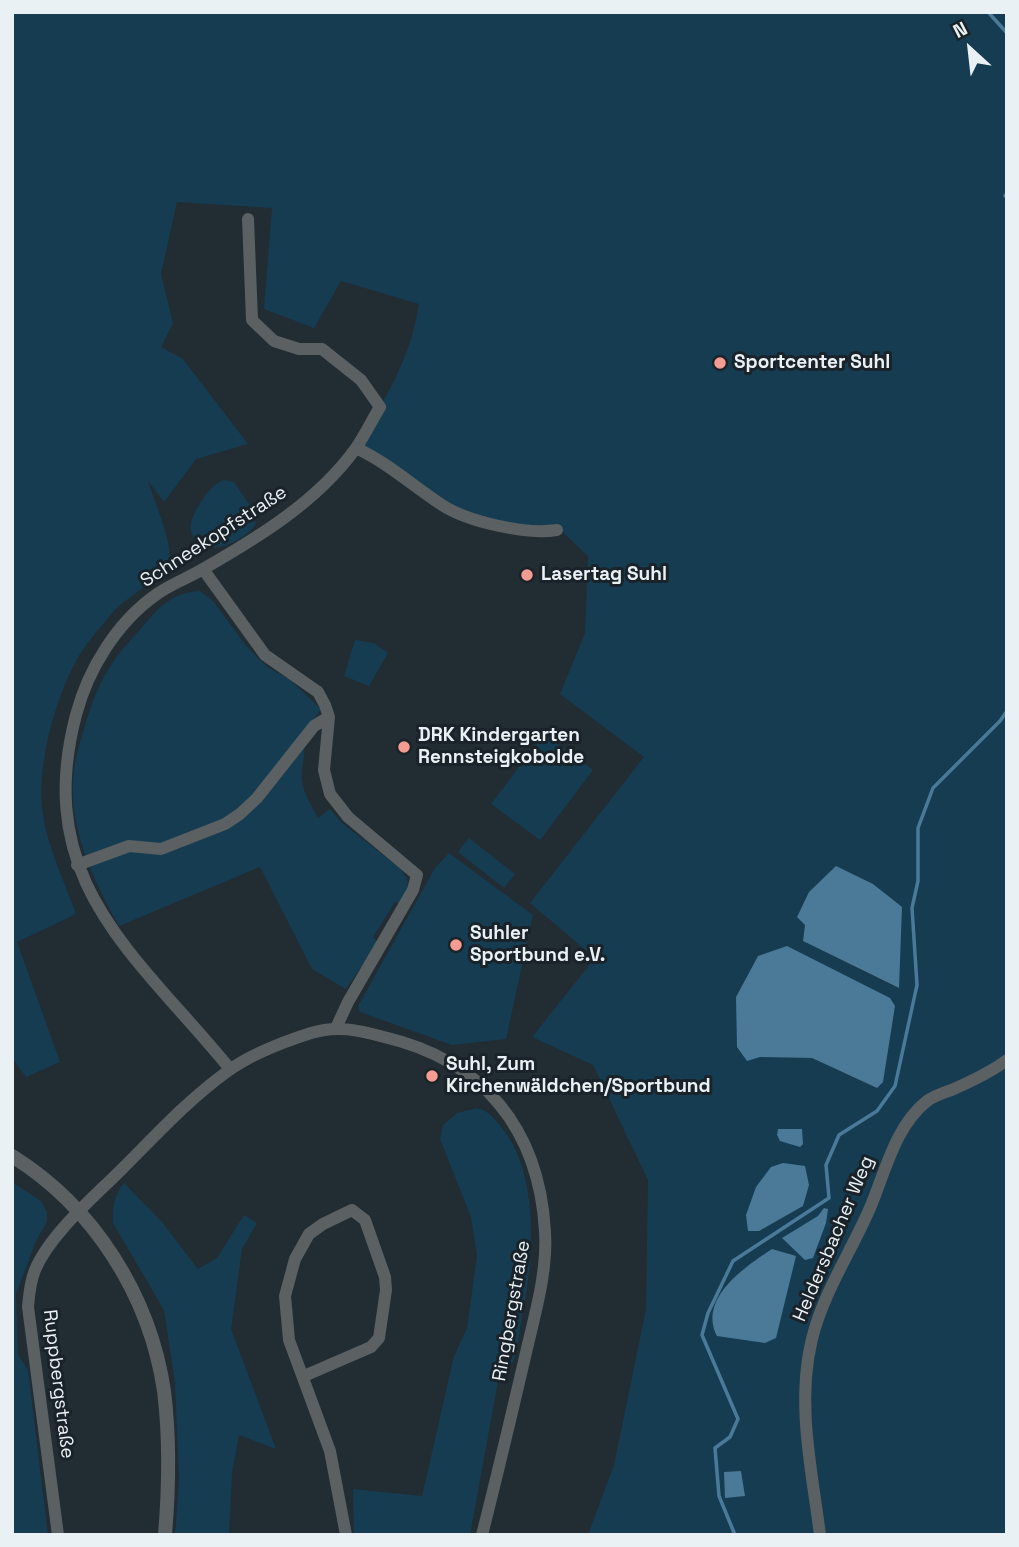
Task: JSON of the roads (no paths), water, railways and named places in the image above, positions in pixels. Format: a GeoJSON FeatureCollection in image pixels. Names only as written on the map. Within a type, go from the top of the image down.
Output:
{"type":"FeatureCollection","features":[{"type":"Feature","properties":{"kind":"street","name":"Schneekopfstraße"},"geometry":{"type":"LineString","coordinates":[[230,1069],[120,940],[101,913],[76,865],[64,789],[69,741],[80,698],[94,667],[116,636],[139,609],[157,594],[268,530],[294,511],[330,478],[356,448],[380,407],[361,380],[322,349],[299,349],[274,341],[252,320],[248,219]]}},
{"type":"Feature","properties":{"kind":"street"},"geometry":{"type":"LineString","coordinates":[[356,448],[382,461],[443,506],[467,517],[516,528],[557,530]]}},
{"type":"Feature","properties":{"kind":"street"},"geometry":{"type":"LineString","coordinates":[[203,569],[265,655],[318,692],[329,718],[324,770],[330,793],[348,817],[418,875],[413,890],[348,1002],[337,1028]]}},
{"type":"Feature","properties":{"kind":"street"},"geometry":{"type":"LineString","coordinates":[[76,865],[129,846],[160,849],[225,824],[257,798],[314,726],[329,718]]}},
{"type":"Feature","properties":{"kind":"street","name":"Ringbergstraße"},"geometry":{"type":"LineString","coordinates":[[80,1212],[188,1103],[230,1069],[309,1034],[337,1028],[353,1028],[415,1045],[434,1052],[463,1070],[492,1093],[520,1133],[532,1159],[546,1232],[544,1264],[534,1317],[482,1535]]}},
{"type":"Feature","properties":{"kind":"street","name":"Heldersbacher Weg"},"geometry":{"type":"LineString","coordinates":[[820,1535],[805,1396],[812,1339],[827,1297],[869,1210],[896,1143],[912,1116],[928,1101],[991,1072],[1007,1059]]}},
{"type":"Feature","properties":{"kind":"street"},"geometry":{"type":"LineString","coordinates":[[12,1156],[42,1176],[80,1212],[127,1278],[147,1321],[164,1390],[169,1485],[165,1535]]}},
{"type":"Feature","properties":{"kind":"street"},"geometry":{"type":"LineString","coordinates":[[303,1376],[371,1347],[379,1338],[386,1290],[385,1277],[365,1220],[352,1210],[309,1234],[295,1259],[285,1296],[289,1340],[330,1451],[346,1535]]}},
{"type":"Feature","properties":{"kind":"street","name":"Ruppbergstraße"},"geometry":{"type":"LineString","coordinates":[[58,1535],[28,1307],[34,1271],[45,1251],[80,1212]]}},
{"type":"Feature","properties":{"kind":"waterway"},"geometry":{"type":"LineString","coordinates":[[988,12],[1007,33]]}},
{"type":"Feature","properties":{"kind":"waterway"},"geometry":{"type":"LineString","coordinates":[[1007,193],[1007,196]]}},
{"type":"Feature","properties":{"kind":"waterway"},"geometry":{"type":"LineString","coordinates":[[735,1535],[719,1496],[715,1448],[730,1437],[738,1419],[702,1335],[708,1313],[733,1261],[829,1198],[826,1165],[839,1135],[877,1111],[895,1086],[917,985],[912,908],[918,881],[918,828],[933,788],[1007,711]]}},
{"type":"Feature","properties":{"kind":"place","name":"Sportcenter Suhl"},"geometry":{"type":"Point","coordinates":[720,363]}},
{"type":"Feature","properties":{"kind":"place","name":"Lasertag Suhl"},"geometry":{"type":"Point","coordinates":[527,575]}},
{"type":"Feature","properties":{"kind":"place","name":"DRK Kindergarten Rennsteigkobolde"},"geometry":{"type":"Point","coordinates":[404,747]}},
{"type":"Feature","properties":{"kind":"place","name":"Suhler Sportbund e.V."},"geometry":{"type":"Point","coordinates":[456,945]}},
{"type":"Feature","properties":{"kind":"place","name":"Suhl, Zum Kirchenwäldchen/Sportbund"},"geometry":{"type":"Point","coordinates":[432,1076]}}]}
